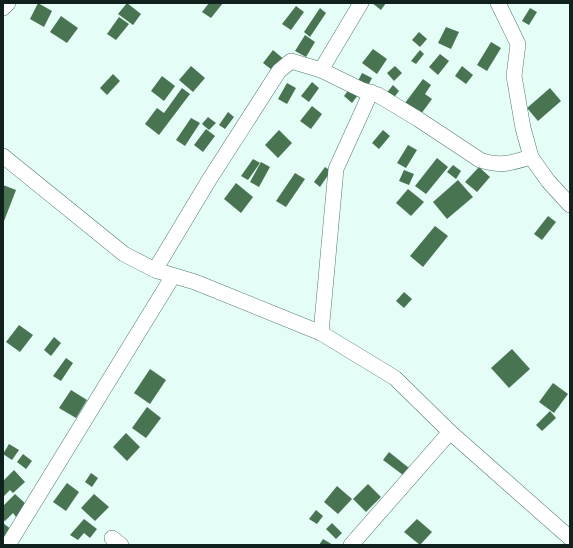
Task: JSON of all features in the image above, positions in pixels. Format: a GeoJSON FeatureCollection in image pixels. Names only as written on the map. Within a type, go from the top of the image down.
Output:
{"type":"FeatureCollection","features":[{"type":"Feature","properties":{"kind":"street"},"geometry":{"type":"LineString","coordinates":[[3,8],[8,3]]}},
{"type":"Feature","properties":{"kind":"street"},"geometry":{"type":"LineString","coordinates":[[321,70],[361,3]]}},
{"type":"Feature","properties":{"kind":"street"},"geometry":{"type":"LineString","coordinates":[[498,3],[518,44],[514,76],[523,128],[531,157],[548,181],[570,205]]}},
{"type":"Feature","properties":{"kind":"street"},"geometry":{"type":"LineString","coordinates":[[155,270],[209,180],[279,71],[291,61],[321,70],[362,90],[371,92],[418,119],[480,160],[492,164],[504,165],[531,157]]}},
{"type":"Feature","properties":{"kind":"street"},"geometry":{"type":"LineString","coordinates":[[321,333],[336,169],[371,92]]}},
{"type":"Feature","properties":{"kind":"street"},"geometry":{"type":"LineString","coordinates":[[3,156],[124,254],[155,270],[208,288],[321,333],[395,378],[450,432],[570,538]]}},
{"type":"Feature","properties":{"kind":"street"},"geometry":{"type":"LineString","coordinates":[[8,545],[173,276]]}},
{"type":"Feature","properties":{"kind":"street"},"geometry":{"type":"LineString","coordinates":[[351,545],[450,432]]}},
{"type":"Feature","properties":{"kind":"building"},"geometry":{"type":"Polygon","coordinates":[[[38,3],[52,11],[44,27],[30,19],[38,3]]]}},
{"type":"Feature","properties":{"kind":"building"},"geometry":{"type":"Polygon","coordinates":[[[127,3],[141,14],[133,25],[118,14],[127,3]]]}},
{"type":"Feature","properties":{"kind":"building"},"geometry":{"type":"Polygon","coordinates":[[[209,3],[223,3],[211,18],[202,12],[209,3]]]}},
{"type":"Feature","properties":{"kind":"building"},"geometry":{"type":"Polygon","coordinates":[[[372,3],[386,3],[381,10],[372,3]]]}},
{"type":"Feature","properties":{"kind":"building"},"geometry":{"type":"Polygon","coordinates":[[[296,6],[304,12],[291,30],[282,24],[296,6]]]}},
{"type":"Feature","properties":{"kind":"building"},"geometry":{"type":"Polygon","coordinates":[[[320,8],[326,13],[310,37],[304,32],[320,8]]]}},
{"type":"Feature","properties":{"kind":"building"},"geometry":{"type":"Polygon","coordinates":[[[530,8],[537,12],[529,25],[522,21],[530,8]]]}},
{"type":"Feature","properties":{"kind":"building"},"geometry":{"type":"Polygon","coordinates":[[[61,16],[78,28],[67,43],[50,32],[61,16]]]}},
{"type":"Feature","properties":{"kind":"building"},"geometry":{"type":"Polygon","coordinates":[[[119,17],[129,24],[116,40],[107,34],[119,17]]]}},
{"type":"Feature","properties":{"kind":"building"},"geometry":{"type":"Polygon","coordinates":[[[446,27],[459,32],[451,49],[438,43],[446,27]]]}},
{"type":"Feature","properties":{"kind":"building"},"geometry":{"type":"Polygon","coordinates":[[[419,32],[427,39],[420,47],[412,40],[419,32]]]}},
{"type":"Feature","properties":{"kind":"building"},"geometry":{"type":"Polygon","coordinates":[[[305,35],[315,42],[306,57],[295,51],[305,35]]]}},
{"type":"Feature","properties":{"kind":"building"},"geometry":{"type":"Polygon","coordinates":[[[491,42],[501,48],[487,71],[477,65],[491,42]]]}},
{"type":"Feature","properties":{"kind":"building"},"geometry":{"type":"Polygon","coordinates":[[[373,49],[387,59],[377,74],[362,63],[373,49]]]}},
{"type":"Feature","properties":{"kind":"building"},"geometry":{"type":"Polygon","coordinates":[[[273,50],[286,61],[276,73],[263,63],[273,50]]]}},
{"type":"Feature","properties":{"kind":"building"},"geometry":{"type":"Polygon","coordinates":[[[420,50],[424,54],[416,64],[411,61],[420,50]]]}},
{"type":"Feature","properties":{"kind":"building"},"geometry":{"type":"Polygon","coordinates":[[[440,54],[449,61],[438,75],[429,67],[440,54]]]}},
{"type":"Feature","properties":{"kind":"building"},"geometry":{"type":"Polygon","coordinates":[[[191,66],[205,78],[193,92],[179,80],[191,66]]]}},
{"type":"Feature","properties":{"kind":"building"},"geometry":{"type":"Polygon","coordinates":[[[395,66],[402,73],[394,81],[387,73],[395,66]]]}},
{"type":"Feature","properties":{"kind":"building"},"geometry":{"type":"Polygon","coordinates":[[[462,66],[473,75],[466,84],[455,76],[462,66]]]}},
{"type":"Feature","properties":{"kind":"building"},"geometry":{"type":"Polygon","coordinates":[[[362,73],[372,78],[366,90],[356,85],[362,73]]]}},
{"type":"Feature","properties":{"kind":"building"},"geometry":{"type":"Polygon","coordinates":[[[113,74],[120,81],[107,95],[100,88],[113,74]]]}},
{"type":"Feature","properties":{"kind":"building"},"geometry":{"type":"Polygon","coordinates":[[[162,76],[175,86],[164,101],[151,91],[162,76]]]}},
{"type":"Feature","properties":{"kind":"building"},"geometry":{"type":"Polygon","coordinates":[[[423,79],[431,85],[425,94],[432,99],[421,114],[405,103],[423,79]]]}},
{"type":"Feature","properties":{"kind":"building"},"geometry":{"type":"Polygon","coordinates":[[[312,82],[319,88],[309,102],[301,96],[312,82]]]}},
{"type":"Feature","properties":{"kind":"building"},"geometry":{"type":"Polygon","coordinates":[[[287,83],[296,88],[287,104],[278,99],[287,83]]]}},
{"type":"Feature","properties":{"kind":"building"},"geometry":{"type":"Polygon","coordinates":[[[393,85],[399,91],[392,100],[385,95],[393,85]]]}},
{"type":"Feature","properties":{"kind":"building"},"geometry":{"type":"Polygon","coordinates":[[[182,88],[190,94],[159,135],[145,124],[157,108],[164,113],[182,88]]]}},
{"type":"Feature","properties":{"kind":"building"},"geometry":{"type":"Polygon","coordinates":[[[350,88],[358,95],[352,103],[344,96],[350,88]]]}},
{"type":"Feature","properties":{"kind":"building"},"geometry":{"type":"Polygon","coordinates":[[[550,88],[561,101],[538,121],[527,108],[550,88]]]}},
{"type":"Feature","properties":{"kind":"building"},"geometry":{"type":"Polygon","coordinates":[[[312,106],[322,114],[311,129],[300,121],[312,106]]]}},
{"type":"Feature","properties":{"kind":"building"},"geometry":{"type":"Polygon","coordinates":[[[228,112],[234,117],[225,129],[219,125],[228,112]]]}},
{"type":"Feature","properties":{"kind":"building"},"geometry":{"type":"Polygon","coordinates":[[[208,117],[216,123],[209,130],[202,124],[208,117]]]}},
{"type":"Feature","properties":{"kind":"building"},"geometry":{"type":"Polygon","coordinates":[[[191,118],[200,123],[185,146],[176,140],[191,118]]]}},
{"type":"Feature","properties":{"kind":"building"},"geometry":{"type":"Polygon","coordinates":[[[206,129],[215,136],[203,152],[194,145],[206,129]]]}},
{"type":"Feature","properties":{"kind":"building"},"geometry":{"type":"Polygon","coordinates":[[[279,130],[292,143],[278,158],[265,145],[279,130]]]}},
{"type":"Feature","properties":{"kind":"building"},"geometry":{"type":"Polygon","coordinates":[[[383,130],[390,136],[379,149],[372,143],[383,130]]]}},
{"type":"Feature","properties":{"kind":"building"},"geometry":{"type":"Polygon","coordinates":[[[408,145],[417,150],[406,168],[397,163],[408,145]]]}},
{"type":"Feature","properties":{"kind":"building"},"geometry":{"type":"Polygon","coordinates":[[[437,158],[448,167],[426,194],[415,186],[437,158]]]}},
{"type":"Feature","properties":{"kind":"building"},"geometry":{"type":"Polygon","coordinates":[[[253,159],[260,163],[248,180],[241,176],[253,159]]]}},
{"type":"Feature","properties":{"kind":"building"},"geometry":{"type":"Polygon","coordinates":[[[261,162],[270,167],[259,187],[250,182],[261,162]]]}},
{"type":"Feature","properties":{"kind":"building"},"geometry":{"type":"Polygon","coordinates":[[[453,165],[461,171],[456,179],[447,172],[453,165]]]}},
{"type":"Feature","properties":{"kind":"building"},"geometry":{"type":"Polygon","coordinates":[[[325,167],[331,171],[320,187],[314,182],[325,167]]]}},
{"type":"Feature","properties":{"kind":"building"},"geometry":{"type":"Polygon","coordinates":[[[479,167],[490,177],[477,192],[465,182],[479,167]]]}},
{"type":"Feature","properties":{"kind":"building"},"geometry":{"type":"Polygon","coordinates":[[[404,170],[414,174],[409,185],[399,181],[404,170]]]}},
{"type":"Feature","properties":{"kind":"building"},"geometry":{"type":"Polygon","coordinates":[[[295,173],[305,179],[286,207],[276,201],[295,173]]]}},
{"type":"Feature","properties":{"kind":"building"},"geometry":{"type":"Polygon","coordinates":[[[458,180],[473,197],[447,219],[433,202],[458,180]]]}},
{"type":"Feature","properties":{"kind":"building"},"geometry":{"type":"Polygon","coordinates":[[[236,183],[253,197],[241,213],[224,199],[236,183]]]}},
{"type":"Feature","properties":{"kind":"building"},"geometry":{"type":"Polygon","coordinates":[[[3,185],[16,190],[4,221],[3,221],[3,185]]]}},
{"type":"Feature","properties":{"kind":"building"},"geometry":{"type":"Polygon","coordinates":[[[408,189],[424,202],[411,216],[396,203],[408,189]]]}},
{"type":"Feature","properties":{"kind":"building"},"geometry":{"type":"Polygon","coordinates":[[[548,216],[556,222],[542,240],[534,234],[548,216]]]}},
{"type":"Feature","properties":{"kind":"building"},"geometry":{"type":"Polygon","coordinates":[[[435,226],[448,236],[423,267],[410,256],[435,226]]]}},
{"type":"Feature","properties":{"kind":"building"},"geometry":{"type":"Polygon","coordinates":[[[404,292],[412,299],[404,308],[396,301],[404,292]]]}},
{"type":"Feature","properties":{"kind":"building"},"geometry":{"type":"Polygon","coordinates":[[[19,325],[33,335],[20,352],[6,342],[19,325]]]}},
{"type":"Feature","properties":{"kind":"building"},"geometry":{"type":"Polygon","coordinates":[[[54,337],[61,343],[51,356],[44,350],[54,337]]]}},
{"type":"Feature","properties":{"kind":"building"},"geometry":{"type":"Polygon","coordinates":[[[512,349],[530,369],[509,388],[491,368],[512,349]]]}},
{"type":"Feature","properties":{"kind":"building"},"geometry":{"type":"Polygon","coordinates":[[[66,358],[73,363],[61,381],[53,376],[66,358]]]}},
{"type":"Feature","properties":{"kind":"building"},"geometry":{"type":"Polygon","coordinates":[[[150,369],[166,380],[150,404],[134,393],[150,369]]]}},
{"type":"Feature","properties":{"kind":"building"},"geometry":{"type":"Polygon","coordinates":[[[553,383],[568,394],[554,413],[539,402],[553,383]]]}},
{"type":"Feature","properties":{"kind":"building"},"geometry":{"type":"Polygon","coordinates":[[[71,390],[87,400],[76,418],[59,408],[71,390]]]}},
{"type":"Feature","properties":{"kind":"building"},"geometry":{"type":"Polygon","coordinates":[[[147,407],[161,418],[146,438],[132,428],[147,407]]]}},
{"type":"Feature","properties":{"kind":"building"},"geometry":{"type":"Polygon","coordinates":[[[550,411],[556,418],[542,431],[536,425],[550,411]]]}},
{"type":"Feature","properties":{"kind":"building"},"geometry":{"type":"Polygon","coordinates":[[[126,433],[140,447],[127,461],[113,447],[126,433]]]}},
{"type":"Feature","properties":{"kind":"building"},"geometry":{"type":"Polygon","coordinates":[[[9,444],[19,450],[12,460],[3,454],[9,444]]]}},
{"type":"Feature","properties":{"kind":"building"},"geometry":{"type":"Polygon","coordinates":[[[389,452],[409,468],[403,475],[383,460],[389,452]]]}},
{"type":"Feature","properties":{"kind":"building"},"geometry":{"type":"Polygon","coordinates":[[[23,454],[32,461],[26,469],[17,462],[23,454]]]}},
{"type":"Feature","properties":{"kind":"building"},"geometry":{"type":"Polygon","coordinates":[[[14,470],[25,482],[13,493],[10,490],[3,497],[3,481],[14,470]]]}},
{"type":"Feature","properties":{"kind":"building"},"geometry":{"type":"Polygon","coordinates":[[[91,473],[98,478],[92,487],[85,482],[91,473]]]}},
{"type":"Feature","properties":{"kind":"building"},"geometry":{"type":"Polygon","coordinates":[[[67,483],[79,492],[66,511],[53,502],[67,483]]]}},
{"type":"Feature","properties":{"kind":"building"},"geometry":{"type":"Polygon","coordinates":[[[368,484],[381,497],[366,512],[353,499],[368,484]]]}},
{"type":"Feature","properties":{"kind":"building"},"geometry":{"type":"Polygon","coordinates":[[[337,486],[352,499],[338,514],[324,502],[337,486]]]}},
{"type":"Feature","properties":{"kind":"building"},"geometry":{"type":"Polygon","coordinates":[[[15,494],[27,505],[16,517],[13,513],[5,521],[3,520],[3,506],[15,494]]]}},
{"type":"Feature","properties":{"kind":"building"},"geometry":{"type":"Polygon","coordinates":[[[94,494],[109,507],[95,521],[81,508],[94,494]]]}},
{"type":"Feature","properties":{"kind":"building"},"geometry":{"type":"Polygon","coordinates":[[[316,510],[323,516],[317,524],[309,519],[316,510]]]}},
{"type":"Feature","properties":{"kind":"building"},"geometry":{"type":"Polygon","coordinates":[[[84,519],[97,529],[90,538],[84,533],[78,540],[70,535],[84,519]]]}},
{"type":"Feature","properties":{"kind":"building"},"geometry":{"type":"Polygon","coordinates":[[[417,519],[432,532],[420,545],[404,532],[417,519]]]}},
{"type":"Feature","properties":{"kind":"building"},"geometry":{"type":"Polygon","coordinates":[[[3,523],[12,530],[3,541],[3,523]]]}},
{"type":"Feature","properties":{"kind":"building"},"geometry":{"type":"Polygon","coordinates":[[[332,523],[342,533],[336,539],[326,529],[332,523]]]}},
{"type":"Feature","properties":{"kind":"building"},"geometry":{"type":"Polygon","coordinates":[[[323,539],[333,545],[319,545],[323,539]]]}}]}
